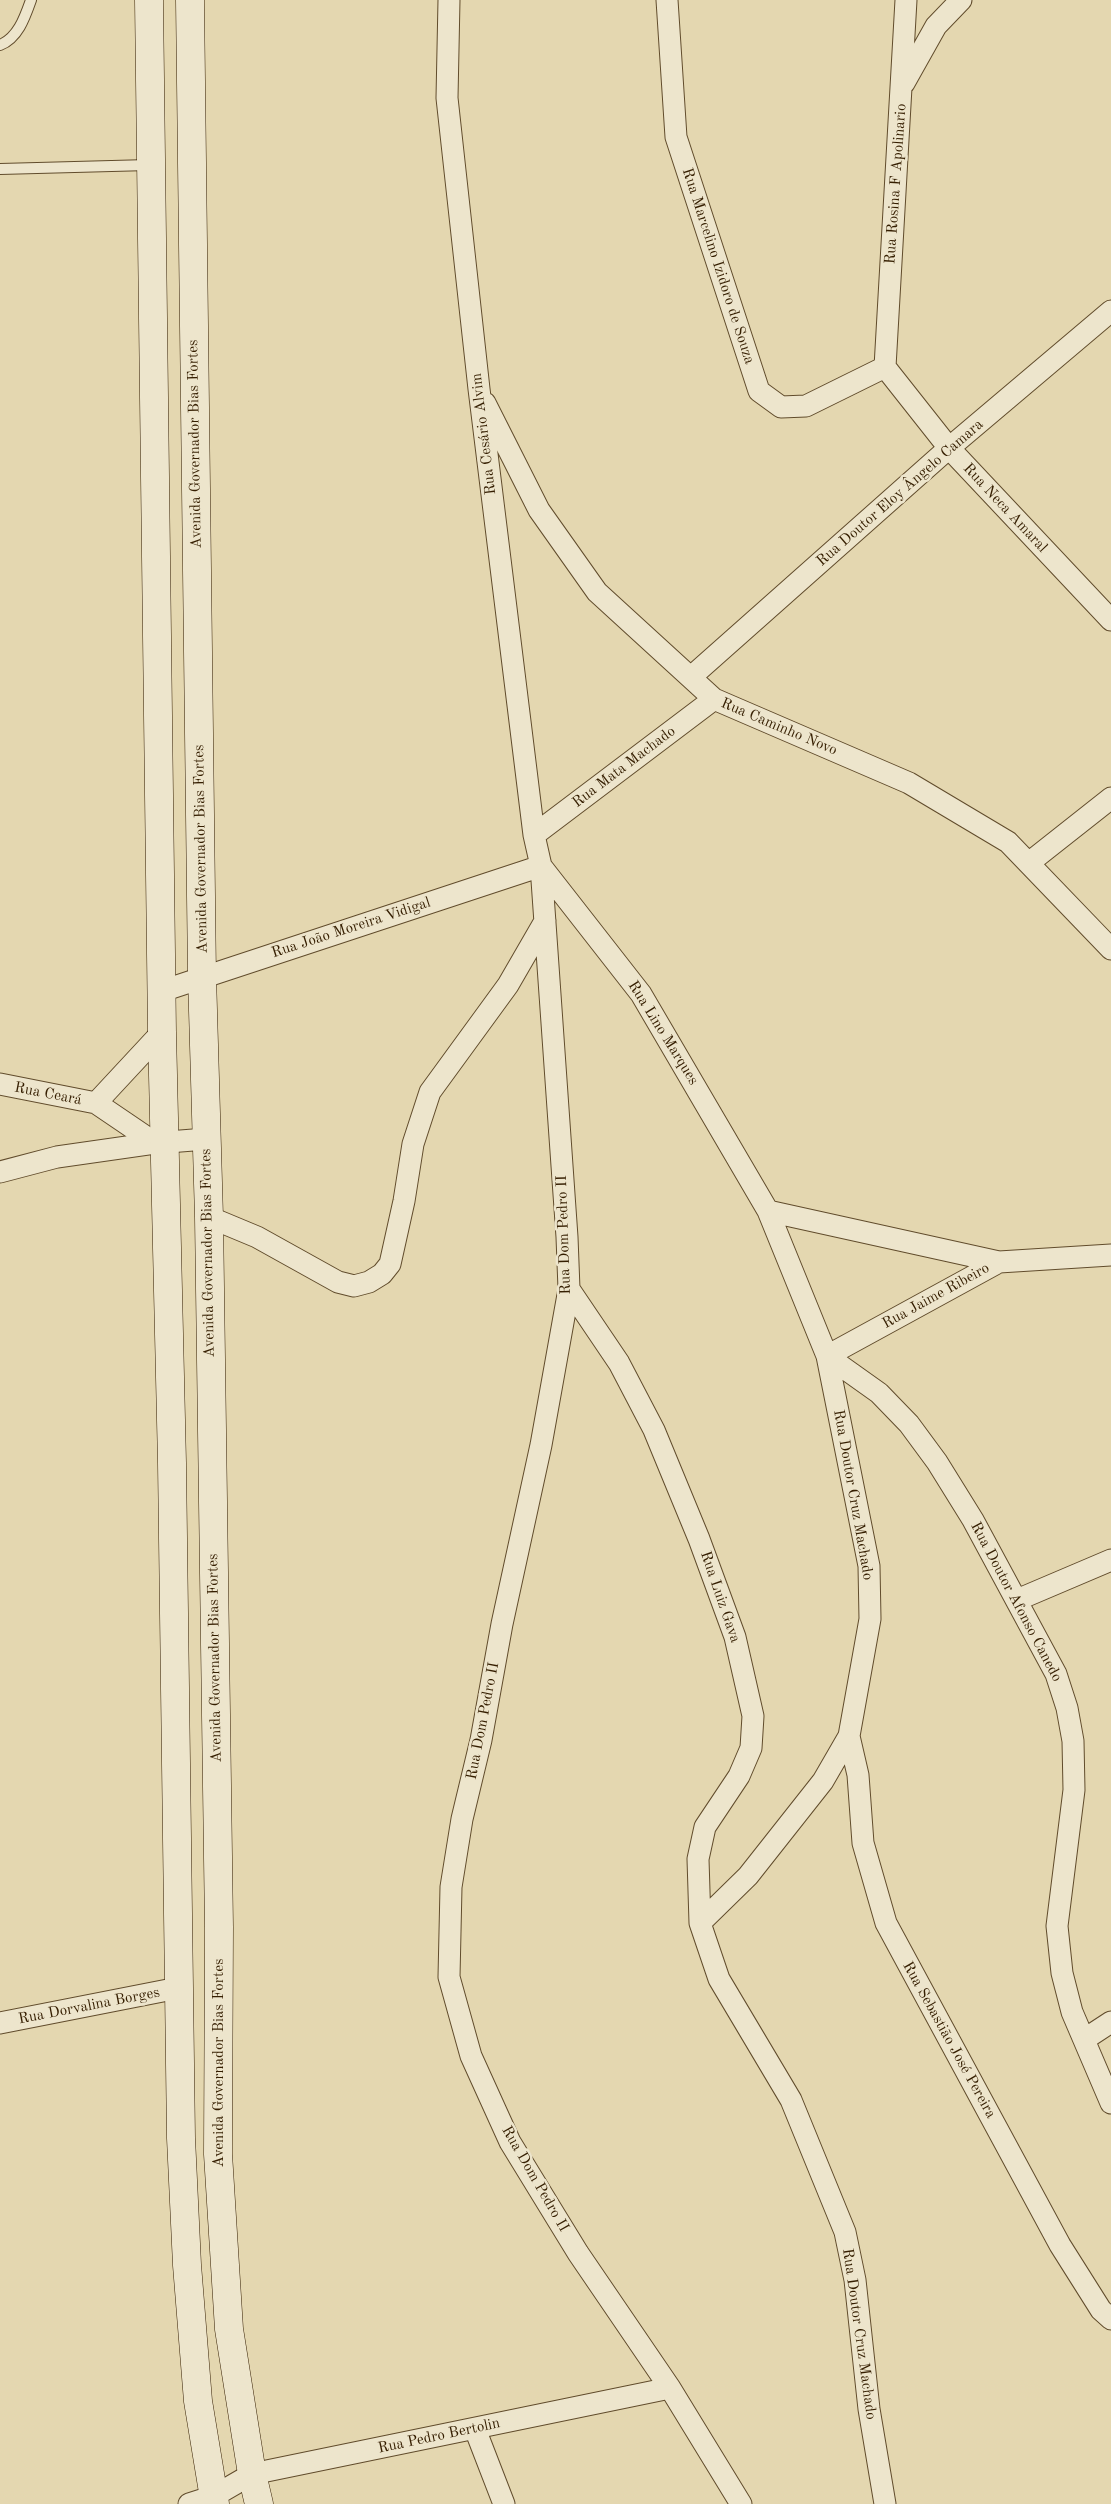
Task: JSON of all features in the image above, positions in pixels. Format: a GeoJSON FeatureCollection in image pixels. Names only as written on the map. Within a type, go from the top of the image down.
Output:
{"type":"FeatureCollection","features":[{"type":"Feature","properties":{"kind":"main road"},"geometry":{"type":"LineString","coordinates":[[149,0],[162,991],[159,1143],[172,1463],[181,2138],[187,2265],[206,2501]]}},
{"type":"Feature","properties":{"kind":"main road","name":"Avenida Governador Bias Fortes"},"geometry":{"type":"LineString","coordinates":[[190,0],[202,976],[209,1217],[219,1927],[218,2154],[230,2329],[252,2474],[259,2504]]}},
{"type":"Feature","properties":{"kind":"main road"},"geometry":{"type":"LineString","coordinates":[[151,174],[192,184]]}},
{"type":"Feature","properties":{"kind":"main road"},"geometry":{"type":"LineString","coordinates":[[155,504],[196,502]]}},
{"type":"Feature","properties":{"kind":"main road"},"geometry":{"type":"LineString","coordinates":[[172,1463],[212,1462]]}},
{"type":"Feature","properties":{"kind":"main road"},"geometry":{"type":"LineString","coordinates":[[178,1933],[219,1927]]}},
{"type":"Feature","properties":{"kind":"street","name":"Rua Cesário Alvim"},"geometry":{"type":"LineString","coordinates":[[449,0],[448,98],[478,389],[534,835],[541,866]]}},
{"type":"Feature","properties":{"kind":"street","name":"Rua Marcelino Izidoro de Souza"},"geometry":{"type":"LineString","coordinates":[[667,0],[676,137],[759,391],[781,407],[806,406],[885,367]]}},
{"type":"Feature","properties":{"kind":"street","name":"Rua Rosina F Apolinario"},"geometry":{"type":"LineString","coordinates":[[885,367],[906,0]]}},
{"type":"Feature","properties":{"kind":"street"},"geometry":{"type":"LineString","coordinates":[[902,87],[936,26],[961,0]]}},
{"type":"Feature","properties":{"kind":"street","name":"Rua Doutor Eloy Ângelo Camara"},"geometry":{"type":"LineString","coordinates":[[691,677],[949,448],[1111,311]]}},
{"type":"Feature","properties":{"kind":"street","name":"Rua Neca Amaral"},"geometry":{"type":"LineString","coordinates":[[885,367],[949,448],[1111,620]]}},
{"type":"Feature","properties":{"kind":"street","name":"Rua Caminho Novo"},"geometry":{"type":"LineString","coordinates":[[478,389],[539,510],[597,592],[714,699],[908,783],[1008,842],[1030,862],[1111,949]]}},
{"type":"Feature","properties":{"kind":"street","name":"Rua Mata Machado"},"geometry":{"type":"LineString","coordinates":[[534,835],[714,699]]}},
{"type":"Feature","properties":{"kind":"street"},"geometry":{"type":"LineString","coordinates":[[1030,862],[1111,798]]}},
{"type":"Feature","properties":{"kind":"street","name":"Rua João Moreira Vidigal"},"geometry":{"type":"LineString","coordinates":[[162,991],[202,976],[541,866]]}},
{"type":"Feature","properties":{"kind":"street","name":"Rua Dom Pedro II"},"geometry":{"type":"LineString","coordinates":[[541,866],[569,1288],[542,1445],[502,1624],[481,1740],[462,1819],[451,1887],[449,1977],[471,2056],[510,2142],[578,2252],[670,2388],[741,2504]]}},
{"type":"Feature","properties":{"kind":"street","name":"Rua Lino Marques"},"geometry":{"type":"LineString","coordinates":[[541,866],[641,994],[768,1211],[827,1356]]}},
{"type":"Feature","properties":{"kind":"street"},"geometry":{"type":"LineString","coordinates":[[209,1217],[257,1237],[338,1282],[354,1286],[369,1282],[382,1274],[390,1264],[404,1201],[411,1152],[430,1092],[508,985],[545,921]]}},
{"type":"Feature","properties":{"kind":"street","name":"Rua Ceará"},"geometry":{"type":"LineString","coordinates":[[96,1103],[162,1032]]}},
{"type":"Feature","properties":{"kind":"street","name":"Rua Ceará"},"geometry":{"type":"LineString","coordinates":[[0,1084],[96,1103],[159,1143]]}},
{"type":"Feature","properties":{"kind":"street"},"geometry":{"type":"LineString","coordinates":[[0,1172],[57,1157],[159,1143],[206,1139]]}},
{"type":"Feature","properties":{"kind":"street"},"geometry":{"type":"LineString","coordinates":[[768,1211],[999,1262]]}},
{"type":"Feature","properties":{"kind":"street","name":"Rua Jaime Ribeiro"},"geometry":{"type":"LineString","coordinates":[[827,1356],[999,1262],[1111,1255]]}},
{"type":"Feature","properties":{"kind":"street","name":"Rua Luiz Gava"},"geometry":{"type":"LineString","coordinates":[[569,1288],[619,1363],[654,1430],[720,1594],[747,1684],[753,1716],[751,1748],[739,1776],[705,1828],[698,1859],[700,1923]]}},
{"type":"Feature","properties":{"kind":"street","name":"Rua Doutor Afonso Canedo"},"geometry":{"type":"LineString","coordinates":[[827,1356],[879,1393],[909,1424],[938,1462],[1017,1600],[1056,1674],[1067,1708],[1073,1741],[1074,1790],[1057,1926],[1062,1973],[1072,2012],[1111,2103]]}},
{"type":"Feature","properties":{"kind":"street","name":"Rua Doutor Cruz Machado"},"geometry":{"type":"LineString","coordinates":[[827,1356],[869,1566],[870,1619],[849,1736],[823,1781],[748,1876],[700,1923],[719,1979],[791,2100],[845,2232],[855,2280],[869,2409],[885,2504]]}},
{"type":"Feature","properties":{"kind":"street"},"geometry":{"type":"LineString","coordinates":[[1017,1600],[1111,1560]]}},
{"type":"Feature","properties":{"kind":"street","name":"Rua Sebastião José Pereira"},"geometry":{"type":"LineString","coordinates":[[849,1736],[858,1775],[863,1843],[886,1923],[1060,2245],[1101,2310],[1111,2319]]}},
{"type":"Feature","properties":{"kind":"street","name":"Rua Dorvalina Borges"},"geometry":{"type":"LineString","coordinates":[[0,2023],[178,1988]]}},
{"type":"Feature","properties":{"kind":"street"},"geometry":{"type":"LineString","coordinates":[[1085,2039],[1111,2022]]}},
{"type":"Feature","properties":{"kind":"street","name":"Rua Pedro Bertolin"},"geometry":{"type":"LineString","coordinates":[[206,2501],[252,2474],[670,2388]]}},
{"type":"Feature","properties":{"kind":"street"},"geometry":{"type":"LineString","coordinates":[[475,2429],[504,2504]]}},
{"type":"Feature","properties":{"kind":"lane"},"geometry":{"type":"LineString","coordinates":[[0,45],[8,42],[23,23],[31,0]]}},
{"type":"Feature","properties":{"kind":"lane"},"geometry":{"type":"LineString","coordinates":[[0,169],[151,174]]}}]}
